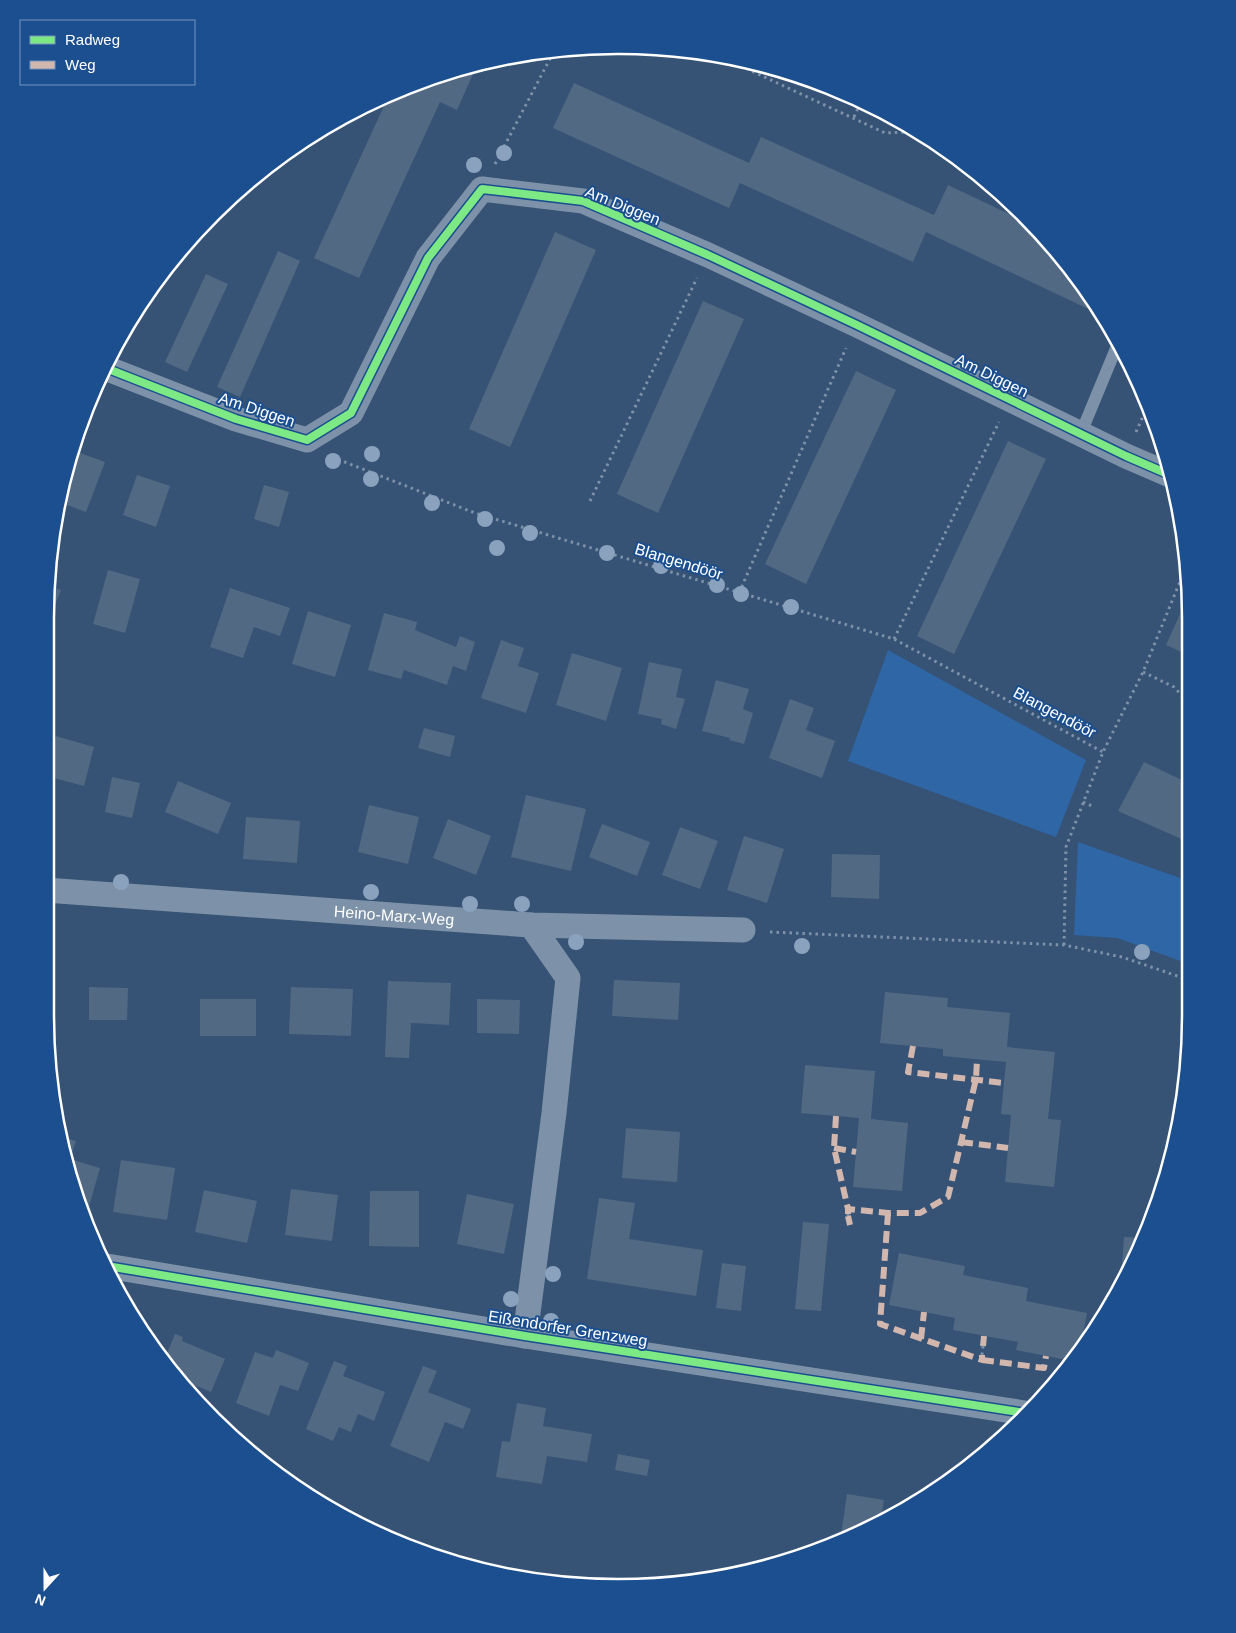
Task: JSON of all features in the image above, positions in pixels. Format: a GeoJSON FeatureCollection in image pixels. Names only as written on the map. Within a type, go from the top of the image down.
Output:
{"type":"FeatureCollection","features":[{"type":"Feature","properties":{"kind":"street","name":"Am Diggen"},"geometry":{"type":"LineString","coordinates":[[111,370],[236,419],[307,440],[351,413],[428,258],[482,189],[583,201],[708,255],[1163,472]]}},
{"type":"Feature","properties":{"kind":"street","name":"Heino-Marx-Weg"},"geometry":{"type":"LineString","coordinates":[[54,891],[531,925],[743,930]]}},
{"type":"Feature","properties":{"kind":"street","name":"Eißendorfer Grenzweg"},"geometry":{"type":"LineString","coordinates":[[525,1336],[554,1114],[568,978],[531,925]]}},
{"type":"Feature","properties":{"kind":"street","name":"Eißendorfer Grenzweg"},"geometry":{"type":"LineString","coordinates":[[113,1267],[525,1336],[1019,1412]]}},
{"type":"Feature","properties":{"kind":"lane"},"geometry":{"type":"LineString","coordinates":[[1081,433],[1115,351]]}},
{"type":"Feature","properties":{"kind":"path"},"geometry":{"type":"LineString","coordinates":[[482,189],[550,58]]}},
{"type":"Feature","properties":{"kind":"path"},"geometry":{"type":"LineString","coordinates":[[749,70],[885,133],[905,132]]}},
{"type":"Feature","properties":{"kind":"path"},"geometry":{"type":"LineString","coordinates":[[854,118],[858,108]]}},
{"type":"Feature","properties":{"kind":"path"},"geometry":{"type":"LineString","coordinates":[[590,501],[708,255]]}},
{"type":"Feature","properties":{"kind":"path"},"geometry":{"type":"LineString","coordinates":[[739,593],[857,325]]}},
{"type":"Feature","properties":{"kind":"path"},"geometry":{"type":"LineString","coordinates":[[894,639],[1010,399]]}},
{"type":"Feature","properties":{"kind":"path"},"geometry":{"type":"LineString","coordinates":[[1064,945],[1066,846],[1103,752],[1143,672],[1181,580]]}},
{"type":"Feature","properties":{"kind":"path"},"geometry":{"type":"LineString","coordinates":[[1143,672],[1174,687],[1182,696]]}},
{"type":"Feature","properties":{"kind":"path"},"geometry":{"type":"LineString","coordinates":[[1083,802],[1094,807]]}},
{"type":"Feature","properties":{"kind":"path"},"geometry":{"type":"LineString","coordinates":[[743,930],[1064,945],[1122,956],[1182,978]]}},
{"type":"Feature","properties":{"kind":"path"},"geometry":{"type":"LineString","coordinates":[[982,1355],[983,1346]]}},
{"type":"Feature","properties":{"kind":"shaded area"},"geometry":{"type":"Polygon","coordinates":[[[888,650],[1086,760],[1056,837],[848,761],[888,650]]]}},
{"type":"Feature","properties":{"kind":"shaded area"},"geometry":{"type":"Polygon","coordinates":[[[1078,842],[1182,879],[1182,962],[1117,938],[1074,935],[1078,842]]]}},
{"type":"Feature","properties":{"kind":"building"},"geometry":{"type":"Polygon","coordinates":[[[474,73],[457,110],[440,102],[359,278],[314,258],[385,105],[437,84],[474,73]]]}},
{"type":"Feature","properties":{"kind":"building"},"geometry":{"type":"Polygon","coordinates":[[[574,83],[749,163],[761,137],[934,215],[948,185],[1015,217],[1066,275],[1090,310],[926,232],[913,262],[740,183],[729,208],[553,128],[574,83]]]}},
{"type":"Feature","properties":{"kind":"building"},"geometry":{"type":"Polygon","coordinates":[[[555,232],[596,250],[510,447],[469,429],[555,232]]]}},
{"type":"Feature","properties":{"kind":"building"},"geometry":{"type":"Polygon","coordinates":[[[278,251],[300,261],[240,397],[217,387],[278,251]]]}},
{"type":"Feature","properties":{"kind":"building"},"geometry":{"type":"Polygon","coordinates":[[[206,274],[228,284],[187,372],[165,362],[206,274]]]}},
{"type":"Feature","properties":{"kind":"building"},"geometry":{"type":"Polygon","coordinates":[[[703,301],[744,319],[658,513],[617,494],[703,301]]]}},
{"type":"Feature","properties":{"kind":"building"},"geometry":{"type":"Polygon","coordinates":[[[856,371],[896,390],[806,584],[765,564],[856,371]]]}},
{"type":"Feature","properties":{"kind":"building"},"geometry":{"type":"Polygon","coordinates":[[[1008,441],[1046,459],[954,654],[917,636],[1008,441]]]}},
{"type":"Feature","properties":{"kind":"building"},"geometry":{"type":"Polygon","coordinates":[[[79,453],[105,462],[86,512],[66,505],[79,453]]]}},
{"type":"Feature","properties":{"kind":"building"},"geometry":{"type":"Polygon","coordinates":[[[137,475],[170,486],[156,527],[123,515],[137,475]]]}},
{"type":"Feature","properties":{"kind":"building"},"geometry":{"type":"Polygon","coordinates":[[[264,485],[289,492],[279,527],[254,519],[264,485]]]}},
{"type":"Feature","properties":{"kind":"building"},"geometry":{"type":"Polygon","coordinates":[[[108,570],[140,579],[125,633],[93,624],[108,570]]]}},
{"type":"Feature","properties":{"kind":"building"},"geometry":{"type":"Polygon","coordinates":[[[55,588],[61,590],[54,607],[55,588]]]}},
{"type":"Feature","properties":{"kind":"building"},"geometry":{"type":"Polygon","coordinates":[[[230,588],[290,608],[280,636],[254,627],[243,658],[210,647],[230,588]]]}},
{"type":"Feature","properties":{"kind":"building"},"geometry":{"type":"Polygon","coordinates":[[[1182,610],[1182,652],[1166,645],[1182,610]]]}},
{"type":"Feature","properties":{"kind":"building"},"geometry":{"type":"Polygon","coordinates":[[[308,611],[351,625],[335,677],[292,664],[308,611]]]}},
{"type":"Feature","properties":{"kind":"building"},"geometry":{"type":"Polygon","coordinates":[[[384,613],[417,622],[415,630],[456,647],[460,636],[475,642],[466,671],[453,666],[447,685],[404,670],[401,679],[368,670],[384,613]]]}},
{"type":"Feature","properties":{"kind":"building"},"geometry":{"type":"Polygon","coordinates":[[[501,640],[524,648],[518,666],[539,673],[526,713],[481,698],[501,640]]]}},
{"type":"Feature","properties":{"kind":"building"},"geometry":{"type":"Polygon","coordinates":[[[572,653],[622,668],[606,721],[556,705],[572,653]]]}},
{"type":"Feature","properties":{"kind":"building"},"geometry":{"type":"Polygon","coordinates":[[[649,662],[682,669],[676,697],[685,699],[676,729],[661,724],[662,719],[638,714],[649,662]]]}},
{"type":"Feature","properties":{"kind":"building"},"geometry":{"type":"Polygon","coordinates":[[[716,680],[749,689],[743,709],[753,713],[744,744],[729,740],[730,738],[702,731],[716,680]]]}},
{"type":"Feature","properties":{"kind":"building"},"geometry":{"type":"Polygon","coordinates":[[[790,699],[814,708],[806,730],[835,741],[822,778],[769,758],[790,699]]]}},
{"type":"Feature","properties":{"kind":"building"},"geometry":{"type":"Polygon","coordinates":[[[424,728],[455,736],[450,757],[418,748],[424,728]]]}},
{"type":"Feature","properties":{"kind":"building"},"geometry":{"type":"Polygon","coordinates":[[[56,736],[94,747],[84,786],[54,778],[54,744],[56,736]]]}},
{"type":"Feature","properties":{"kind":"building"},"geometry":{"type":"Polygon","coordinates":[[[1144,762],[1182,780],[1182,839],[1118,811],[1144,762]]]}},
{"type":"Feature","properties":{"kind":"building"},"geometry":{"type":"Polygon","coordinates":[[[112,777],[140,783],[132,818],[105,812],[112,777]]]}},
{"type":"Feature","properties":{"kind":"building"},"geometry":{"type":"Polygon","coordinates":[[[178,781],[231,803],[218,834],[165,812],[178,781]]]}},
{"type":"Feature","properties":{"kind":"building"},"geometry":{"type":"Polygon","coordinates":[[[526,795],[586,809],[571,871],[511,857],[526,795]]]}},
{"type":"Feature","properties":{"kind":"building"},"geometry":{"type":"Polygon","coordinates":[[[369,805],[419,817],[408,864],[358,852],[369,805]]]}},
{"type":"Feature","properties":{"kind":"building"},"geometry":{"type":"Polygon","coordinates":[[[246,817],[300,821],[297,863],[243,859],[246,817]]]}},
{"type":"Feature","properties":{"kind":"building"},"geometry":{"type":"Polygon","coordinates":[[[448,819],[491,836],[476,875],[433,858],[448,819]]]}},
{"type":"Feature","properties":{"kind":"building"},"geometry":{"type":"Polygon","coordinates":[[[602,824],[650,842],[637,876],[589,857],[602,824]]]}},
{"type":"Feature","properties":{"kind":"building"},"geometry":{"type":"Polygon","coordinates":[[[680,827],[718,841],[700,889],[662,875],[680,827]]]}},
{"type":"Feature","properties":{"kind":"building"},"geometry":{"type":"Polygon","coordinates":[[[744,836],[784,849],[767,903],[727,890],[744,836]]]}},
{"type":"Feature","properties":{"kind":"building"},"geometry":{"type":"Polygon","coordinates":[[[832,854],[880,855],[879,899],[831,897],[832,854]]]}},
{"type":"Feature","properties":{"kind":"building"},"geometry":{"type":"Polygon","coordinates":[[[614,980],[680,983],[678,1020],[612,1016],[614,980]]]}},
{"type":"Feature","properties":{"kind":"building"},"geometry":{"type":"Polygon","coordinates":[[[388,981],[451,983],[449,1025],[411,1023],[409,1058],[385,1057],[388,981]]]}},
{"type":"Feature","properties":{"kind":"building"},"geometry":{"type":"Polygon","coordinates":[[[89,987],[128,988],[127,1020],[89,1020],[89,987]]]}},
{"type":"Feature","properties":{"kind":"building"},"geometry":{"type":"Polygon","coordinates":[[[291,987],[353,989],[351,1036],[289,1034],[291,987]]]}},
{"type":"Feature","properties":{"kind":"building"},"geometry":{"type":"Polygon","coordinates":[[[885,992],[948,998],[947,1007],[1010,1013],[1007,1047],[1055,1052],[1048,1119],[1061,1120],[1054,1187],[1005,1182],[1011,1115],[1001,1114],[1006,1062],[943,1056],[943,1049],[880,1043],[885,992]]]}},
{"type":"Feature","properties":{"kind":"building"},"geometry":{"type":"Polygon","coordinates":[[[200,999],[256,999],[256,1036],[200,1036],[200,999]]]}},
{"type":"Feature","properties":{"kind":"building"},"geometry":{"type":"Polygon","coordinates":[[[477,999],[520,1000],[519,1034],[477,1033],[477,999]]]}},
{"type":"Feature","properties":{"kind":"building"},"geometry":{"type":"Polygon","coordinates":[[[805,1065],[875,1071],[871,1119],[908,1123],[902,1191],[853,1187],[859,1118],[801,1113],[805,1065]]]}},
{"type":"Feature","properties":{"kind":"building"},"geometry":{"type":"Polygon","coordinates":[[[626,1128],[680,1132],[677,1182],[622,1178],[626,1128]]]}},
{"type":"Feature","properties":{"kind":"building"},"geometry":{"type":"Polygon","coordinates":[[[68,1139],[76,1141],[72,1154],[68,1139]]]}},
{"type":"Feature","properties":{"kind":"building"},"geometry":{"type":"Polygon","coordinates":[[[73,1160],[100,1168],[89,1208],[73,1160]]]}},
{"type":"Feature","properties":{"kind":"building"},"geometry":{"type":"Polygon","coordinates":[[[121,1160],[175,1168],[167,1220],[113,1212],[121,1160]]]}},
{"type":"Feature","properties":{"kind":"building"},"geometry":{"type":"Polygon","coordinates":[[[291,1189],[338,1195],[332,1241],[285,1235],[291,1189]]]}},
{"type":"Feature","properties":{"kind":"building"},"geometry":{"type":"Polygon","coordinates":[[[204,1190],[257,1201],[247,1243],[195,1232],[204,1190]]]}},
{"type":"Feature","properties":{"kind":"building"},"geometry":{"type":"Polygon","coordinates":[[[370,1191],[419,1191],[419,1247],[369,1246],[370,1191]]]}},
{"type":"Feature","properties":{"kind":"building"},"geometry":{"type":"Polygon","coordinates":[[[467,1194],[514,1204],[504,1254],[457,1244],[467,1194]]]}},
{"type":"Feature","properties":{"kind":"building"},"geometry":{"type":"Polygon","coordinates":[[[599,1198],[635,1203],[629,1239],[703,1250],[696,1296],[587,1279],[599,1198]]]}},
{"type":"Feature","properties":{"kind":"building"},"geometry":{"type":"Polygon","coordinates":[[[803,1222],[829,1224],[821,1311],[795,1309],[803,1222]]]}},
{"type":"Feature","properties":{"kind":"building"},"geometry":{"type":"Polygon","coordinates":[[[1124,1237],[1136,1238],[1124,1265],[1122,1269],[1124,1237]]]}},
{"type":"Feature","properties":{"kind":"building"},"geometry":{"type":"Polygon","coordinates":[[[899,1253],[965,1266],[963,1275],[1028,1288],[1026,1301],[1087,1313],[1083,1334],[1065,1360],[1016,1350],[1018,1342],[953,1330],[955,1318],[889,1305],[899,1253]]]}},
{"type":"Feature","properties":{"kind":"building"},"geometry":{"type":"Polygon","coordinates":[[[722,1263],[746,1266],[741,1311],[716,1308],[722,1263]]]}},
{"type":"Feature","properties":{"kind":"building"},"geometry":{"type":"Polygon","coordinates":[[[175,1334],[183,1337],[182,1341],[225,1359],[211,1392],[191,1384],[167,1354],[175,1334]]]}},
{"type":"Feature","properties":{"kind":"building"},"geometry":{"type":"Polygon","coordinates":[[[276,1350],[309,1363],[298,1391],[280,1385],[269,1416],[236,1403],[255,1352],[273,1358],[276,1350]]]}},
{"type":"Feature","properties":{"kind":"building"},"geometry":{"type":"Polygon","coordinates":[[[334,1361],[347,1366],[343,1376],[385,1392],[374,1421],[358,1414],[351,1432],[339,1427],[333,1441],[306,1429],[334,1361]]]}},
{"type":"Feature","properties":{"kind":"building"},"geometry":{"type":"Polygon","coordinates":[[[423,1366],[437,1371],[428,1392],[471,1409],[463,1429],[445,1422],[429,1462],[390,1446],[423,1366]]]}},
{"type":"Feature","properties":{"kind":"building"},"geometry":{"type":"Polygon","coordinates":[[[517,1403],[546,1408],[543,1426],[592,1434],[587,1462],[547,1456],[542,1484],[496,1477],[502,1441],[510,1442],[517,1403]]]}},
{"type":"Feature","properties":{"kind":"building"},"geometry":{"type":"Polygon","coordinates":[[[618,1454],[650,1460],[647,1476],[615,1470],[618,1454]]]}},
{"type":"Feature","properties":{"kind":"building"},"geometry":{"type":"Polygon","coordinates":[[[847,1494],[884,1500],[882,1512],[884,1512],[841,1533],[847,1494]]]}},
{"type":"Feature","properties":{"kind":"marked path"},"geometry":{"type":"LineString","coordinates":[[913,1046],[908,1072],[1004,1083]]}},
{"type":"Feature","properties":{"kind":"marked path"},"geometry":{"type":"LineString","coordinates":[[848,1214],[848,1209],[888,1213],[920,1213],[948,1197],[976,1079],[977,1060]]}},
{"type":"Feature","properties":{"kind":"marked path"},"geometry":{"type":"LineString","coordinates":[[836,1116],[834,1148],[848,1209]]}},
{"type":"Feature","properties":{"kind":"marked path"},"geometry":{"type":"LineString","coordinates":[[961,1142],[1008,1148]]}},
{"type":"Feature","properties":{"kind":"marked path"},"geometry":{"type":"LineString","coordinates":[[834,1148],[856,1152]]}},
{"type":"Feature","properties":{"kind":"marked path"},"geometry":{"type":"LineString","coordinates":[[888,1213],[880,1324],[982,1360],[982,1355]]}},
{"type":"Feature","properties":{"kind":"marked path"},"geometry":{"type":"LineString","coordinates":[[848,1216],[850,1225]]}},
{"type":"Feature","properties":{"kind":"marked path"},"geometry":{"type":"LineString","coordinates":[[921,1339],[924,1312]]}},
{"type":"Feature","properties":{"kind":"marked path"},"geometry":{"type":"LineString","coordinates":[[983,1346],[984,1336]]}},
{"type":"Feature","properties":{"kind":"marked path"},"geometry":{"type":"LineString","coordinates":[[982,1360],[1044,1368],[1046,1356]]}},
{"type":"Feature","properties":{"kind":"cycle path"},"geometry":{"type":"LineString","coordinates":[[111,370],[236,419],[307,440],[351,413],[428,258],[482,189],[583,201],[708,255],[1126,456],[1163,472]]}},
{"type":"Feature","properties":{"kind":"cycle path"},"geometry":{"type":"LineString","coordinates":[[113,1267],[525,1336],[1019,1412]]}}]}
